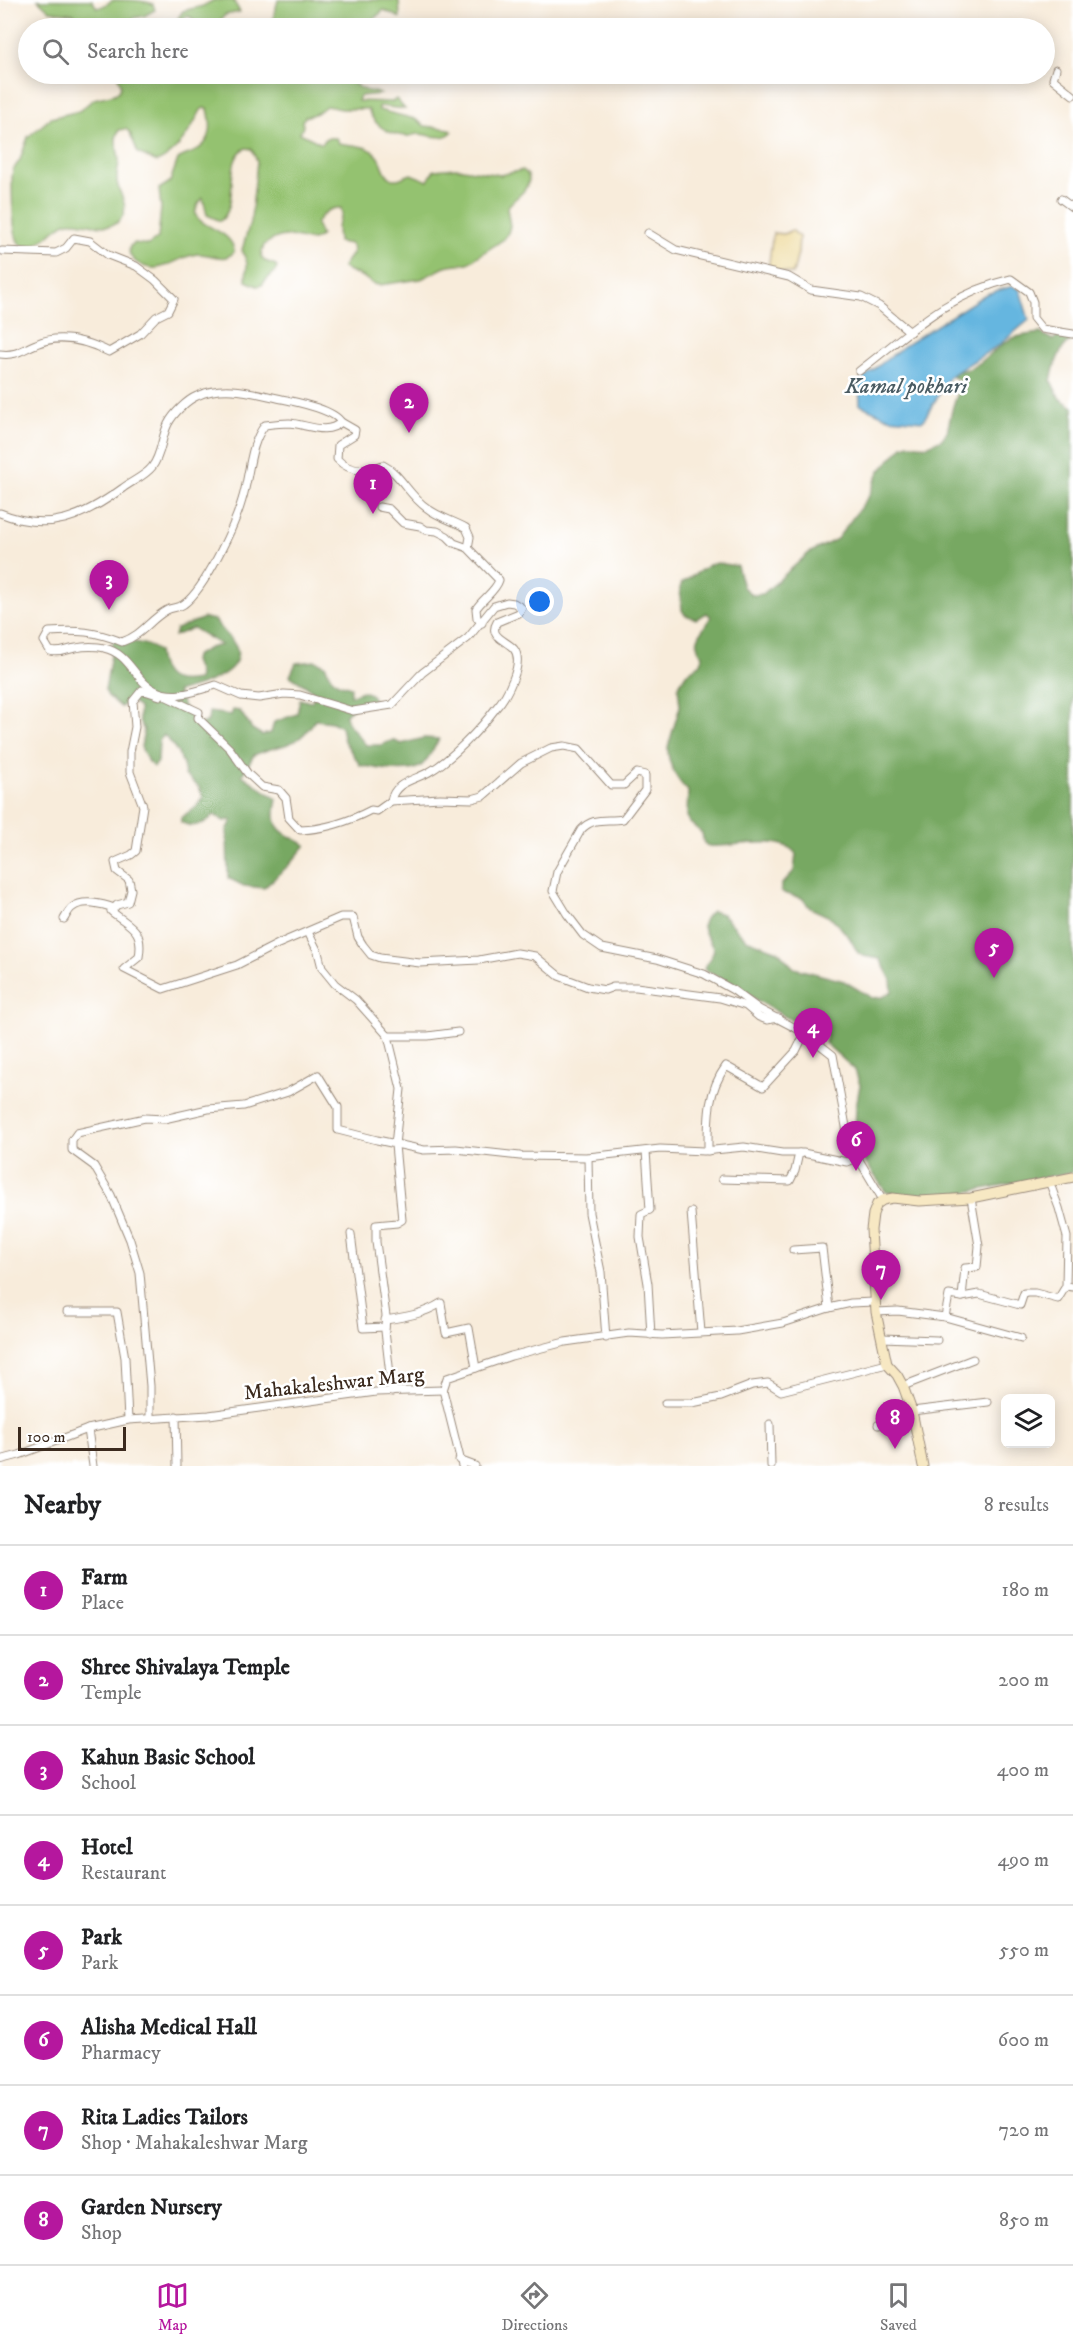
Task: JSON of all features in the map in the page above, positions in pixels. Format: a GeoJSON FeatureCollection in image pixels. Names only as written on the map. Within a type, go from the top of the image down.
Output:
{"type":"FeatureCollection","features":[{"type":"Feature","properties":{"kind":"main road"},"geometry":{"type":"LineString","coordinates":[[923,1466],[913,1414],[903,1386],[887,1364],[875,1307],[871,1230],[873,1214],[878,1204],[883,1200],[938,1201],[971,1198],[1073,1177]]}},
{"type":"Feature","properties":{"kind":"street"},"geometry":{"type":"LineString","coordinates":[[1055,82],[1073,95]]}},
{"type":"Feature","properties":{"kind":"street"},"geometry":{"type":"LineString","coordinates":[[1061,199],[1073,208]]}},
{"type":"Feature","properties":{"kind":"street"},"geometry":{"type":"LineString","coordinates":[[648,233],[676,250],[789,277],[811,290],[861,297],[879,306],[910,332]]}},
{"type":"Feature","properties":{"kind":"street"},"geometry":{"type":"LineString","coordinates":[[0,354],[14,355],[38,343],[65,339],[88,342],[110,352],[140,334],[156,317],[168,311],[174,299],[155,280],[136,266],[108,255],[90,241],[74,238],[66,248],[56,254],[1,251]]}},
{"type":"Feature","properties":{"kind":"street"},"geometry":{"type":"LineString","coordinates":[[859,371],[932,313],[958,297],[987,284],[1011,279],[1029,292],[1033,302],[1033,318],[1041,329],[1073,334]]}},
{"type":"Feature","properties":{"kind":"street"},"geometry":{"type":"LineString","coordinates":[[0,513],[27,521],[60,522],[78,515],[111,497],[148,472],[159,454],[168,424],[192,398],[206,393],[231,390],[252,392],[316,408],[335,416],[355,430],[354,435],[338,444],[337,459],[341,464],[357,470],[370,470],[383,465],[394,470],[404,487],[427,509],[466,528],[470,537],[468,548]]}},
{"type":"Feature","properties":{"kind":"street"},"geometry":{"type":"LineString","coordinates":[[198,718],[199,712],[165,696],[140,680],[126,658],[105,648],[77,647],[58,653],[50,651],[44,641],[49,632],[81,630],[105,635],[122,642],[134,637],[166,610],[183,605],[200,587],[223,545],[242,501],[251,458],[260,432],[265,425],[289,423],[321,429],[332,428],[341,422]]}},
{"type":"Feature","properties":{"kind":"street"},"geometry":{"type":"LineString","coordinates":[[379,507],[389,509],[403,523],[420,525],[426,530],[437,531],[454,543],[468,548],[499,580],[498,585],[489,592],[476,609],[477,618],[482,623]]}},
{"type":"Feature","properties":{"kind":"street"},"geometry":{"type":"LineString","coordinates":[[165,696],[190,693],[216,685],[241,696],[259,698],[284,694],[300,695],[353,711],[383,708],[392,705],[422,673],[468,638],[490,610],[500,603],[514,603],[522,608],[519,613],[497,622],[494,629],[496,635],[514,650],[517,657],[509,691],[496,709],[450,757],[427,774],[405,782],[396,789],[391,801],[377,811],[371,810],[350,821],[315,829],[300,830],[289,819],[286,798],[279,790],[262,787],[248,774],[230,749],[183,705],[142,690],[133,701],[135,727],[130,752],[130,772],[143,806],[136,851],[115,862],[117,871],[129,880],[131,890],[128,902],[117,905],[111,911],[126,924],[135,927],[141,946],[139,957],[124,969],[133,974],[163,989],[232,967],[341,917],[353,917],[358,937],[363,945],[371,955],[380,958],[420,963],[479,960],[517,953],[535,956],[559,976],[588,987],[605,990],[614,987],[636,987],[720,998],[746,1006],[759,1017],[767,1020],[779,1018]]}},
{"type":"Feature","properties":{"kind":"street"},"geometry":{"type":"LineString","coordinates":[[391,801],[472,799],[483,796],[521,763],[550,748],[564,746],[579,749],[611,785],[624,785],[637,773],[645,775],[645,790],[623,819],[597,820],[581,830],[556,872],[555,896],[583,935],[595,945],[657,959],[704,974],[805,1033],[833,1055],[849,1143],[883,1200]]}},
{"type":"Feature","properties":{"kind":"street"},"geometry":{"type":"LineString","coordinates":[[64,920],[73,907],[83,904],[102,904],[114,908]]}},
{"type":"Feature","properties":{"kind":"street"},"geometry":{"type":"LineString","coordinates":[[308,932],[318,952],[322,968],[335,984],[356,1000],[388,1036],[401,1089],[395,1145],[402,1220],[397,1224],[376,1225],[392,1392]]}},
{"type":"Feature","properties":{"kind":"street"},"geometry":{"type":"LineString","coordinates":[[388,1036],[428,1036],[458,1032]]}},
{"type":"Feature","properties":{"kind":"street"},"geometry":{"type":"LineString","coordinates":[[708,1151],[711,1095],[716,1080],[726,1066],[763,1087],[796,1052],[805,1033]]}},
{"type":"Feature","properties":{"kind":"street"},"geometry":{"type":"LineString","coordinates":[[150,1418],[150,1386],[140,1273],[130,1240],[111,1195],[94,1166],[72,1150],[72,1140],[77,1132],[145,1118],[164,1119],[208,1109],[244,1106],[288,1092],[318,1075],[338,1107],[338,1130],[424,1150],[456,1149],[520,1156],[588,1157],[646,1151],[708,1151],[744,1147],[782,1153],[799,1153],[847,1162],[857,1158]]}},
{"type":"Feature","properties":{"kind":"street"},"geometry":{"type":"LineString","coordinates":[[646,1151],[650,1210],[641,1215],[640,1237],[648,1284],[651,1335]]}},
{"type":"Feature","properties":{"kind":"street"},"geometry":{"type":"LineString","coordinates":[[722,1179],[790,1181],[799,1153]]}},
{"type":"Feature","properties":{"kind":"street"},"geometry":{"type":"LineString","coordinates":[[588,1157],[589,1213],[601,1272],[606,1338]]}},
{"type":"Feature","properties":{"kind":"street"},"geometry":{"type":"LineString","coordinates":[[945,1317],[949,1296],[962,1297],[978,1294],[1020,1305],[1024,1293],[1035,1293],[1058,1299],[1070,1286],[1067,1237],[1049,1181]]}},
{"type":"Feature","properties":{"kind":"street"},"geometry":{"type":"LineString","coordinates":[[962,1297],[965,1268],[976,1269],[978,1260],[976,1215],[971,1198]]}},
{"type":"Feature","properties":{"kind":"street"},"geometry":{"type":"LineString","coordinates":[[691,1212],[701,1332]]}},
{"type":"Feature","properties":{"kind":"street"},"geometry":{"type":"LineString","coordinates":[[351,1234],[363,1328],[385,1324],[430,1310],[441,1304],[446,1333],[469,1328],[476,1368]]}},
{"type":"Feature","properties":{"kind":"street"},"geometry":{"type":"LineString","coordinates":[[794,1250],[822,1248],[829,1308]]}},
{"type":"Feature","properties":{"kind":"street","name":"Mahakaleshwar Marg"},"geometry":{"type":"LineString","coordinates":[[0,1460],[88,1429],[128,1420],[209,1414],[392,1392],[443,1390],[447,1378],[547,1346],[630,1333],[651,1335],[725,1332],[783,1323],[852,1303],[945,1317],[1021,1338]]}},
{"type":"Feature","properties":{"kind":"street"},"geometry":{"type":"LineString","coordinates":[[67,1312],[117,1312],[126,1367],[128,1420]]}},
{"type":"Feature","properties":{"kind":"street"},"geometry":{"type":"LineString","coordinates":[[882,1338],[938,1340]]}},
{"type":"Feature","properties":{"kind":"street"},"geometry":{"type":"LineString","coordinates":[[903,1386],[973,1359]]}},
{"type":"Feature","properties":{"kind":"street"},"geometry":{"type":"LineString","coordinates":[[665,1403],[692,1403],[768,1383],[781,1391],[887,1364]]}},
{"type":"Feature","properties":{"kind":"street"},"geometry":{"type":"LineString","coordinates":[[443,1390],[461,1463],[475,1466]]}},
{"type":"Feature","properties":{"kind":"street"},"geometry":{"type":"LineString","coordinates":[[878,1425],[913,1414],[988,1402]]}},
{"type":"Feature","properties":{"kind":"street"},"geometry":{"type":"LineString","coordinates":[[176,1416],[177,1466]]}},
{"type":"Feature","properties":{"kind":"street"},"geometry":{"type":"LineString","coordinates":[[770,1424],[771,1466]]}},
{"type":"Feature","properties":{"kind":"street"},"geometry":{"type":"LineString","coordinates":[[88,1429],[93,1466]]}},
{"type":"Feature","properties":{"kind":"green space"},"geometry":{"type":"Polygon","coordinates":[[[38,0],[92,0],[97,8],[114,0],[134,0],[153,4],[155,10],[144,16],[133,18],[75,18],[74,14],[50,11],[38,0]]]}},
{"type":"Feature","properties":{"kind":"green space"},"geometry":{"type":"Polygon","coordinates":[[[214,0],[233,0],[240,12],[225,15],[222,18],[188,16],[178,18],[183,11],[203,6],[214,0]]]}},
{"type":"Feature","properties":{"kind":"green space"},"geometry":{"type":"Polygon","coordinates":[[[278,0],[399,0],[400,18],[384,10],[375,18],[273,18],[278,0]]]}},
{"type":"Feature","properties":{"kind":"green space"},"geometry":{"type":"Polygon","coordinates":[[[355,84],[365,90],[380,94],[360,96],[358,101],[392,102],[396,99],[405,109],[379,106],[379,110],[415,119],[425,126],[450,129],[452,132],[441,137],[419,134],[399,135],[377,124],[368,109],[342,109],[326,106],[317,113],[305,117],[300,133],[322,144],[326,138],[336,138],[339,143],[373,151],[386,174],[392,179],[411,174],[428,181],[434,170],[456,168],[500,175],[523,170],[529,180],[523,192],[507,208],[510,226],[504,239],[468,263],[449,265],[421,279],[373,284],[343,268],[353,248],[351,244],[338,242],[337,227],[342,214],[341,208],[337,208],[326,212],[318,220],[316,224],[321,235],[317,238],[309,240],[284,236],[264,245],[261,256],[277,268],[262,285],[257,286],[246,281],[247,263],[242,250],[251,219],[257,161],[252,149],[246,148],[235,162],[230,205],[226,214],[220,221],[207,215],[203,198],[196,208],[196,215],[201,221],[225,236],[232,243],[234,252],[226,257],[191,255],[161,267],[145,267],[131,257],[130,246],[135,243],[148,245],[158,238],[161,208],[159,189],[170,182],[178,159],[197,150],[209,137],[208,109],[204,108],[178,147],[157,162],[138,153],[130,133],[126,129],[119,130],[116,138],[119,161],[117,178],[125,206],[119,221],[106,226],[68,222],[39,243],[32,246],[20,244],[15,233],[12,177],[28,137],[51,118],[79,111],[94,99],[115,94],[121,85],[355,84]]]}},
{"type":"Feature","properties":{"kind":"green space"},"geometry":{"type":"Polygon","coordinates":[[[1040,333],[1053,340],[1059,335],[1073,337],[1073,340],[1064,346],[1058,358],[1051,381],[1060,399],[1073,407],[1073,1172],[940,1197],[915,1198],[886,1192],[861,1156],[855,1129],[860,1085],[855,1070],[825,1043],[827,1035],[810,1024],[803,1027],[704,969],[714,951],[703,926],[706,917],[712,911],[722,914],[746,939],[778,951],[794,968],[844,981],[872,998],[883,997],[892,991],[891,980],[880,959],[858,953],[849,937],[832,918],[810,908],[802,898],[781,891],[781,885],[794,871],[796,854],[789,848],[780,844],[768,843],[709,846],[704,844],[702,833],[689,822],[687,816],[688,791],[674,771],[669,759],[668,747],[680,706],[678,687],[686,674],[701,663],[703,655],[697,646],[699,636],[711,617],[707,613],[696,619],[685,615],[682,610],[680,588],[682,583],[709,565],[717,563],[737,566],[743,587],[752,595],[763,594],[809,553],[837,539],[869,496],[879,472],[903,446],[909,444],[927,446],[942,439],[947,432],[961,385],[959,380],[950,375],[954,371],[970,368],[1011,339],[1040,333]]]}},
{"type":"Feature","properties":{"kind":"green space"},"geometry":{"type":"Polygon","coordinates":[[[204,618],[215,620],[236,647],[237,656],[234,665],[217,678],[177,692],[187,713],[198,725],[208,721],[209,712],[231,715],[233,710],[240,711],[252,729],[262,735],[271,733],[274,722],[297,714],[300,699],[310,702],[313,700],[312,690],[290,676],[296,663],[316,661],[325,665],[331,677],[338,683],[351,687],[350,696],[362,691],[371,694],[375,702],[355,706],[346,714],[347,722],[366,745],[381,745],[393,740],[401,744],[424,738],[439,739],[421,766],[408,770],[382,769],[360,765],[344,741],[341,727],[332,722],[315,720],[308,730],[295,741],[254,755],[242,775],[277,799],[275,817],[279,828],[306,845],[289,865],[264,888],[244,886],[228,878],[227,831],[232,820],[224,821],[214,815],[199,825],[181,822],[181,818],[197,806],[203,797],[199,787],[185,775],[183,763],[164,735],[159,741],[158,762],[154,767],[148,762],[141,747],[144,730],[139,721],[139,708],[130,700],[121,707],[108,696],[105,690],[114,637],[148,645],[158,651],[162,668],[169,678],[180,681],[198,680],[195,656],[209,648],[221,645],[193,628],[174,636],[176,629],[204,618]]]}},
{"type":"Feature","properties":{"kind":"sand"},"geometry":{"type":"Polygon","coordinates":[[[792,230],[799,237],[793,274],[768,269],[773,233],[784,234],[792,230]]]}},
{"type":"Feature","properties":{"kind":"water","name":"Kamal pokhari"},"geometry":{"type":"Polygon","coordinates":[[[1013,286],[1020,290],[1029,320],[999,345],[950,376],[923,421],[889,418],[860,405],[859,381],[904,346],[986,294],[1013,286]]]}},
{"type":"Feature","properties":{"kind":"place","name":"Shree Shivalaya Temple"},"geometry":{"type":"Point","coordinates":[409,433]}},
{"type":"Feature","properties":{"kind":"place","name":"Farm"},"geometry":{"type":"Point","coordinates":[373,514]}},
{"type":"Feature","properties":{"kind":"place","name":"Kahun Basic School"},"geometry":{"type":"Point","coordinates":[109,610]}},
{"type":"Feature","properties":{"kind":"place","name":"Park"},"geometry":{"type":"Point","coordinates":[994,978]}},
{"type":"Feature","properties":{"kind":"place","name":"Hotel"},"geometry":{"type":"Point","coordinates":[813,1058]}},
{"type":"Feature","properties":{"kind":"place","name":"Alisha Medical Hall"},"geometry":{"type":"Point","coordinates":[856,1171]}},
{"type":"Feature","properties":{"kind":"place","name":"Rita Ladies Tailors"},"geometry":{"type":"Point","coordinates":[881,1300]}},
{"type":"Feature","properties":{"kind":"place","name":"Garden Nursery"},"geometry":{"type":"Point","coordinates":[895,1449]}}]}
